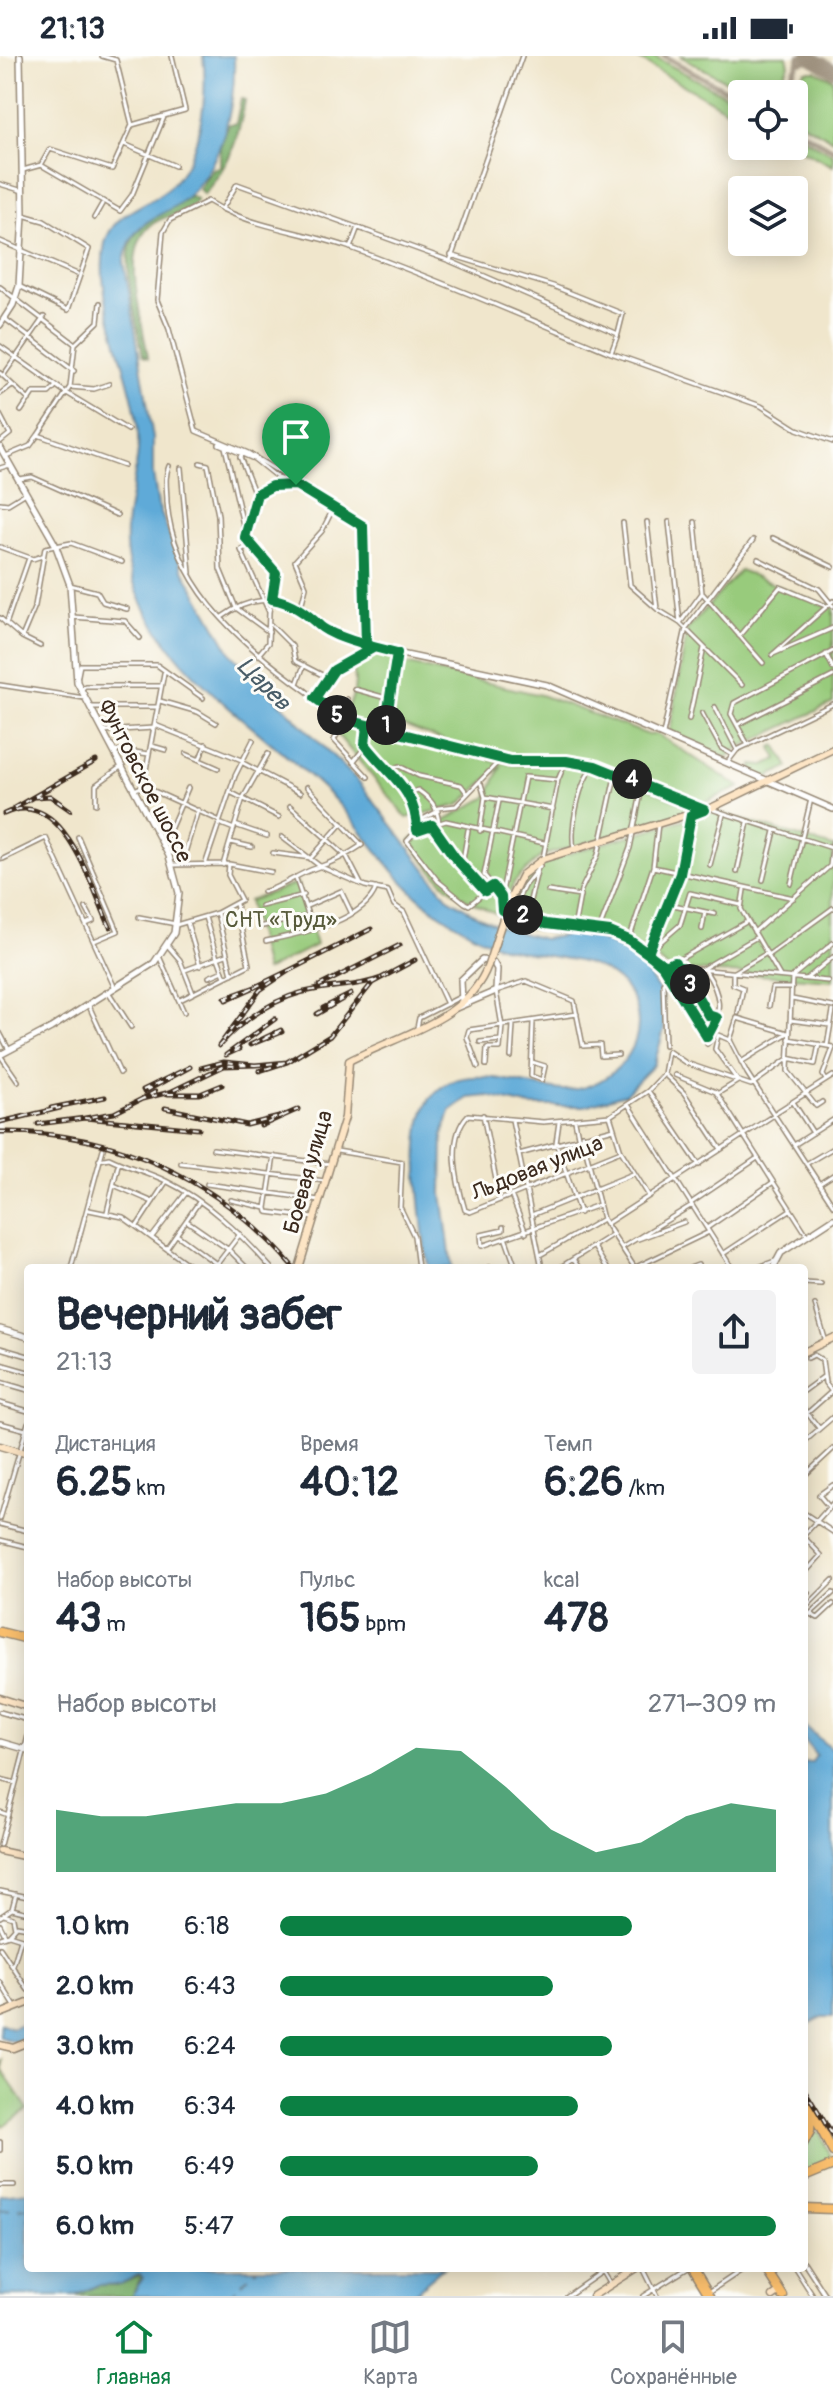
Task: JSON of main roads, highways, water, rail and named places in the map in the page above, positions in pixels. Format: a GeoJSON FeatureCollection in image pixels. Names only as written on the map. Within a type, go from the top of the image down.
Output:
{"type":"FeatureCollection","features":[{"type":"Feature","properties":{"kind":"main road","name":"Боевая улица"},"geometry":{"type":"LineString","coordinates":[[302,1264],[345,1117],[349,1061],[464,1002],[481,984],[508,903],[520,878],[541,862],[574,849],[708,809],[833,749]]}},
{"type":"Feature","properties":{"kind":"main road"},"geometry":{"type":"LineString","coordinates":[[808,1354],[830,1340]]}},
{"type":"Feature","properties":{"kind":"main road"},"geometry":{"type":"LineString","coordinates":[[0,1446],[24,1453]]}},
{"type":"Feature","properties":{"kind":"main road"},"geometry":{"type":"LineString","coordinates":[[0,1634],[24,1641]]}},
{"type":"Feature","properties":{"kind":"main road"},"geometry":{"type":"LineString","coordinates":[[0,1700],[24,1707]]}},
{"type":"Feature","properties":{"kind":"main road"},"geometry":{"type":"LineString","coordinates":[[0,1851],[24,1856]]}},
{"type":"Feature","properties":{"kind":"main road"},"geometry":{"type":"LineString","coordinates":[[0,2014],[24,2005]]}},
{"type":"Feature","properties":{"kind":"main road"},"geometry":{"type":"LineString","coordinates":[[0,2045],[13,2048],[24,2044]]}},
{"type":"Feature","properties":{"kind":"main road"},"geometry":{"type":"LineString","coordinates":[[808,2104],[833,2152]]}},
{"type":"Feature","properties":{"kind":"main road"},"geometry":{"type":"LineString","coordinates":[[808,2108],[812,2123],[808,2132]]}},
{"type":"Feature","properties":{"kind":"main road"},"geometry":{"type":"LineString","coordinates":[[808,2175],[833,2165]]}},
{"type":"Feature","properties":{"kind":"main road"},"geometry":{"type":"LineString","coordinates":[[808,2208],[833,2209]]}},
{"type":"Feature","properties":{"kind":"main road"},"geometry":{"type":"LineString","coordinates":[[597,2295],[631,2272]]}},
{"type":"Feature","properties":{"kind":"main road"},"geometry":{"type":"LineString","coordinates":[[693,2272],[707,2295]]}},
{"type":"Feature","properties":{"kind":"main road"},"geometry":{"type":"LineString","coordinates":[[767,2272],[779,2294]]}},
{"type":"Feature","properties":{"kind":"water"},"geometry":{"type":"Polygon","coordinates":[[[203,56],[234,56],[230,109],[213,161],[194,190],[173,208],[143,225],[135,234],[124,262],[153,438],[153,474],[158,505],[183,570],[232,655],[358,781],[447,897],[481,918],[510,930],[543,939],[568,935],[593,937],[610,944],[637,958],[662,995],[664,1030],[654,1065],[625,1094],[585,1106],[531,1106],[488,1096],[468,1098],[450,1111],[443,1135],[442,1194],[451,1264],[428,1264],[425,1251],[418,1147],[425,1108],[433,1095],[446,1084],[461,1078],[495,1078],[562,1090],[593,1084],[619,1067],[629,1054],[638,1025],[636,1009],[628,991],[599,968],[498,946],[467,931],[429,906],[398,877],[331,796],[185,665],[161,635],[142,602],[126,551],[138,450],[137,425],[105,293],[105,243],[115,224],[167,189],[188,162],[200,127],[203,56]]]}},
{"type":"Feature","properties":{"kind":"water"},"geometry":{"type":"Polygon","coordinates":[[[808,1729],[833,1751],[833,2017],[822,2017],[808,2025],[808,1763],[816,1756],[808,1745],[808,1729]]]}},
{"type":"Feature","properties":{"kind":"water"},"geometry":{"type":"Polygon","coordinates":[[[0,2023],[12,2028],[24,2023],[24,2038],[16,2042],[0,2037],[0,2023]]]}},
{"type":"Feature","properties":{"kind":"water"},"geometry":{"type":"Polygon","coordinates":[[[24,2192],[24,2272],[438,2272],[410,2296],[131,2296],[143,2278],[140,2274],[121,2284],[98,2285],[74,2296],[0,2296],[0,2195],[24,2192]]]}},
{"type":"Feature","properties":{"kind":"railway"},"geometry":{"type":"LineString","coordinates":[[14,808],[96,761]]}},
{"type":"Feature","properties":{"kind":"railway"},"geometry":{"type":"LineString","coordinates":[[35,797],[50,796],[70,810]]}},
{"type":"Feature","properties":{"kind":"railway"},"geometry":{"type":"LineString","coordinates":[[4,814],[25,809],[43,814],[59,826],[84,866],[110,927]]}},
{"type":"Feature","properties":{"kind":"railway"},"geometry":{"type":"LineString","coordinates":[[290,970],[371,929]]}},
{"type":"Feature","properties":{"kind":"railway"},"geometry":{"type":"LineString","coordinates":[[319,986],[400,945]]}},
{"type":"Feature","properties":{"kind":"railway"},"geometry":{"type":"LineString","coordinates":[[372,983],[415,960]]}},
{"type":"Feature","properties":{"kind":"railway"},"geometry":{"type":"LineString","coordinates":[[255,987],[290,970],[260,990],[219,1046],[249,1018],[287,997],[381,978]]}},
{"type":"Feature","properties":{"kind":"railway"},"geometry":{"type":"LineString","coordinates":[[287,1062],[330,1036],[373,982]]}},
{"type":"Feature","properties":{"kind":"railway"},"geometry":{"type":"LineString","coordinates":[[225,998],[255,987],[226,1000]]}},
{"type":"Feature","properties":{"kind":"railway"},"geometry":{"type":"LineString","coordinates":[[317,1014],[351,994],[323,1008]]}},
{"type":"Feature","properties":{"kind":"railway"},"geometry":{"type":"LineString","coordinates":[[239,1049],[226,1055],[275,1019]]}},
{"type":"Feature","properties":{"kind":"railway"},"geometry":{"type":"LineString","coordinates":[[281,1030],[250,1045],[282,1032]]}},
{"type":"Feature","properties":{"kind":"railway"},"geometry":{"type":"LineString","coordinates":[[155,1092],[142,1099],[170,1092],[224,1066],[255,1065],[224,1062],[201,1068]]}},
{"type":"Feature","properties":{"kind":"railway"},"geometry":{"type":"LineString","coordinates":[[255,1065],[287,1062],[259,1071]]}},
{"type":"Feature","properties":{"kind":"railway"},"geometry":{"type":"LineString","coordinates":[[143,1090],[190,1067],[144,1092]]}},
{"type":"Feature","properties":{"kind":"railway"},"geometry":{"type":"LineString","coordinates":[[168,1094],[200,1094],[222,1085]]}},
{"type":"Feature","properties":{"kind":"railway"},"geometry":{"type":"LineString","coordinates":[[51,1108],[105,1097]]}},
{"type":"Feature","properties":{"kind":"railway"},"geometry":{"type":"LineString","coordinates":[[142,1099],[114,1113],[85,1118],[199,1129]]}},
{"type":"Feature","properties":{"kind":"railway"},"geometry":{"type":"LineString","coordinates":[[0,1122],[60,1108],[14,1119]]}},
{"type":"Feature","properties":{"kind":"railway"},"geometry":{"type":"LineString","coordinates":[[165,1108],[247,1125],[283,1116],[261,1126]]}},
{"type":"Feature","properties":{"kind":"railway"},"geometry":{"type":"LineString","coordinates":[[283,1116],[299,1109]]}},
{"type":"Feature","properties":{"kind":"railway"},"geometry":{"type":"LineString","coordinates":[[38,1124],[85,1118]]}},
{"type":"Feature","properties":{"kind":"railway"},"geometry":{"type":"LineString","coordinates":[[0,1132],[84,1140],[162,1166],[233,1209],[290,1264]]}},
{"type":"Feature","properties":{"kind":"railway"},"geometry":{"type":"LineString","coordinates":[[808,2095],[833,2136]]}},
{"type":"Feature","properties":{"kind":"water label","name":"Царев"},"geometry":{"type":"Point","coordinates":[264,684]}},
{"type":"Feature","properties":{"kind":"park label","name":"СНТ «Труд»"},"geometry":{"type":"Point","coordinates":[281,920]}}]}
